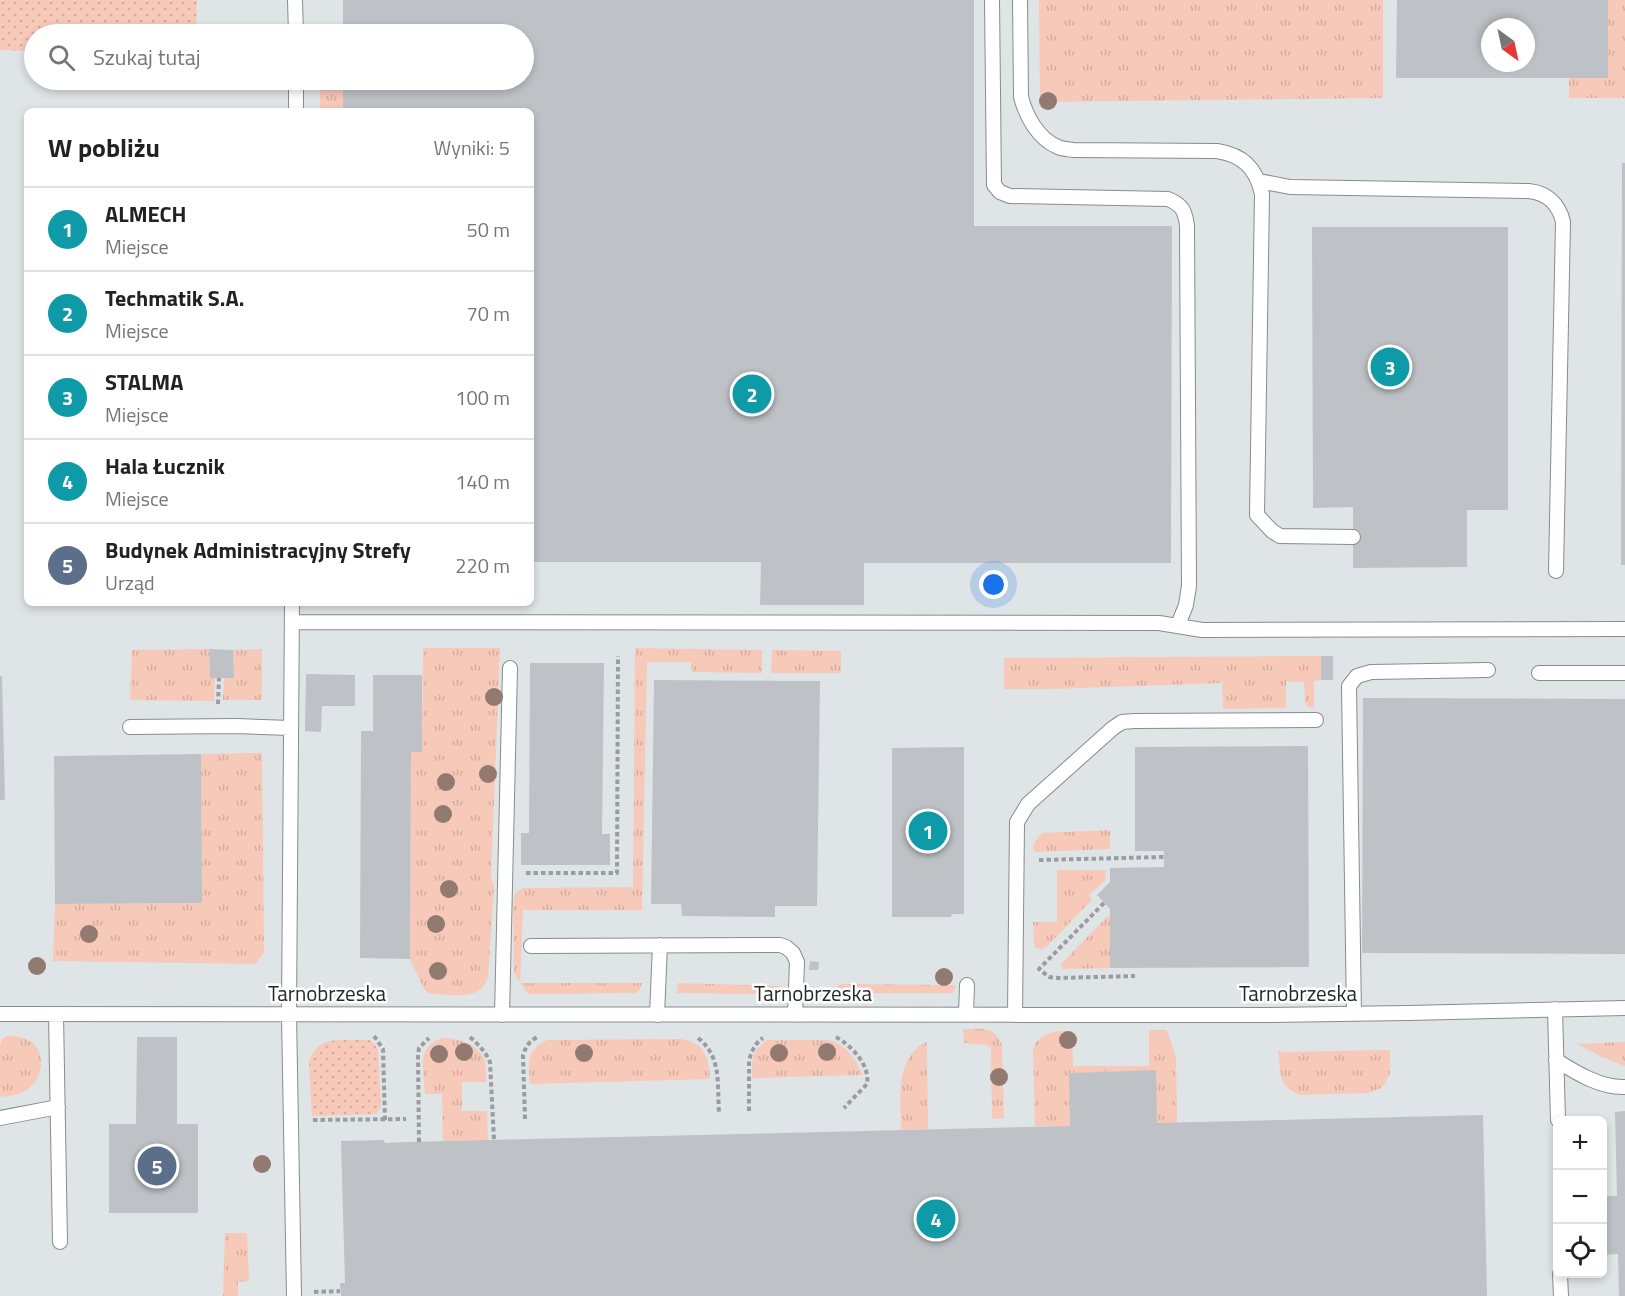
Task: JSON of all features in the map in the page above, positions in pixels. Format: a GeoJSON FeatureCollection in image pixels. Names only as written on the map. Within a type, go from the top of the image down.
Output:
{"type":"FeatureCollection","features":[{"type":"Feature","properties":{"kind":"lane"},"geometry":{"type":"LineString","coordinates":[[296,0],[296,24]]}},
{"type":"Feature","properties":{"kind":"lane"},"geometry":{"type":"LineString","coordinates":[[992,0],[994,185],[1000,192],[1010,196],[1168,199],[1179,204],[1186,214],[1189,586],[1186,605],[1178,625]]}},
{"type":"Feature","properties":{"kind":"lane"},"geometry":{"type":"LineString","coordinates":[[1020,0],[1021,97],[1024,109],[1043,138],[1058,147],[1073,150],[1217,151],[1230,153],[1253,169],[1262,194],[1257,515],[1280,536],[1353,537]]}},
{"type":"Feature","properties":{"kind":"lane"},"geometry":{"type":"LineString","coordinates":[[296,90],[296,108]]}},
{"type":"Feature","properties":{"kind":"lane"},"geometry":{"type":"LineString","coordinates":[[1259,181],[1290,187],[1529,191],[1540,192],[1555,205],[1563,222],[1556,571]]}},
{"type":"Feature","properties":{"kind":"lane"},"geometry":{"type":"LineString","coordinates":[[292,606],[289,1014],[294,1296]]}},
{"type":"Feature","properties":{"kind":"lane"},"geometry":{"type":"LineString","coordinates":[[292,622],[1159,623],[1202,630],[1625,628]]}},
{"type":"Feature","properties":{"kind":"lane"},"geometry":{"type":"LineString","coordinates":[[502,1015],[510,668]]}},
{"type":"Feature","properties":{"kind":"lane"},"geometry":{"type":"LineString","coordinates":[[1354,1014],[1349,686],[1357,676],[1371,672],[1488,670]]}},
{"type":"Feature","properties":{"kind":"lane"},"geometry":{"type":"LineString","coordinates":[[1539,673],[1625,673]]}},
{"type":"Feature","properties":{"kind":"lane"},"geometry":{"type":"LineString","coordinates":[[1015,1015],[1017,822],[1028,804],[1122,722],[1316,720]]}},
{"type":"Feature","properties":{"kind":"lane"},"geometry":{"type":"LineString","coordinates":[[130,727],[291,728]]}},
{"type":"Feature","properties":{"kind":"lane"},"geometry":{"type":"LineString","coordinates":[[657,1015],[660,945]]}},
{"type":"Feature","properties":{"kind":"lane"},"geometry":{"type":"LineString","coordinates":[[531,946],[780,945],[793,953],[797,962],[795,1015]]}},
{"type":"Feature","properties":{"kind":"lane"},"geometry":{"type":"LineString","coordinates":[[966,1015],[967,985]]}},
{"type":"Feature","properties":{"kind":"lane","name":"Tarnobrzeska"},"geometry":{"type":"LineString","coordinates":[[0,1014],[1354,1014],[1625,1008]]}},
{"type":"Feature","properties":{"kind":"lane"},"geometry":{"type":"LineString","coordinates":[[1555,1009],[1558,1116]]}},
{"type":"Feature","properties":{"kind":"lane"},"geometry":{"type":"LineString","coordinates":[[56,1014],[60,1242]]}},
{"type":"Feature","properties":{"kind":"lane"},"geometry":{"type":"LineString","coordinates":[[1556,1060],[1577,1073],[1601,1083],[1625,1087]]}},
{"type":"Feature","properties":{"kind":"lane"},"geometry":{"type":"LineString","coordinates":[[0,1118],[58,1107]]}},
{"type":"Feature","properties":{"kind":"lane"},"geometry":{"type":"LineString","coordinates":[[1560,1278],[1561,1296]]}},
{"type":"Feature","properties":{"kind":"path"},"geometry":{"type":"LineString","coordinates":[[505,873],[617,873],[618,656]]}},
{"type":"Feature","properties":{"kind":"path"},"geometry":{"type":"LineString","coordinates":[[218,706],[219,678]]}},
{"type":"Feature","properties":{"kind":"path"},"geometry":{"type":"LineString","coordinates":[[1017,860],[1164,857]]}},
{"type":"Feature","properties":{"kind":"path"},"geometry":{"type":"LineString","coordinates":[[1104,903],[1039,969],[1049,977],[1058,978],[1135,976]]}},
{"type":"Feature","properties":{"kind":"path"},"geometry":{"type":"LineString","coordinates":[[525,1119],[524,1055],[530,1041],[546,1033]]}},
{"type":"Feature","properties":{"kind":"path"},"geometry":{"type":"LineString","coordinates":[[370,1034],[375,1037],[383,1049],[385,1120]]}},
{"type":"Feature","properties":{"kind":"path"},"geometry":{"type":"LineString","coordinates":[[696,1036],[712,1053],[716,1062],[718,1112]]}},
{"type":"Feature","properties":{"kind":"path"},"geometry":{"type":"LineString","coordinates":[[749,1111],[750,1054],[760,1040],[767,1036]]}},
{"type":"Feature","properties":{"kind":"path"},"geometry":{"type":"LineString","coordinates":[[827,1036],[836,1037],[850,1047],[867,1073],[867,1084],[844,1108]]}},
{"type":"Feature","properties":{"kind":"path"},"geometry":{"type":"LineString","coordinates":[[419,1142],[417,1054],[419,1048],[431,1037]]}},
{"type":"Feature","properties":{"kind":"path"},"geometry":{"type":"LineString","coordinates":[[470,1037],[480,1045],[490,1062],[494,1140]]}},
{"type":"Feature","properties":{"kind":"path"},"geometry":{"type":"LineString","coordinates":[[306,1120],[406,1119]]}},
{"type":"Feature","properties":{"kind":"path"},"geometry":{"type":"LineString","coordinates":[[311,1296],[311,1292],[340,1291]]}},
{"type":"Feature","properties":{"kind":"green space"},"geometry":{"type":"Polygon","coordinates":[[[0,0],[197,0],[196,24],[24,24],[24,51],[0,50],[0,0]]]}},
{"type":"Feature","properties":{"kind":"green space"},"geometry":{"type":"Polygon","coordinates":[[[1039,0],[1383,0],[1383,98],[1040,102],[1039,0]]]}},
{"type":"Feature","properties":{"kind":"green space"},"geometry":{"type":"Polygon","coordinates":[[[1568,0],[1625,0],[1625,98],[1569,98],[1568,0]]]}},
{"type":"Feature","properties":{"kind":"green space"},"geometry":{"type":"Polygon","coordinates":[[[320,90],[343,90],[343,108],[320,108],[320,90]]]}},
{"type":"Feature","properties":{"kind":"green space"},"geometry":{"type":"Polygon","coordinates":[[[423,648],[500,648],[491,877],[494,886],[488,978],[478,991],[465,995],[428,993],[410,959],[411,752],[422,751],[423,648]]]}},
{"type":"Feature","properties":{"kind":"green space"},"geometry":{"type":"Polygon","coordinates":[[[635,648],[762,650],[762,673],[692,672],[691,662],[647,662],[642,910],[523,910],[520,982],[514,973],[513,903],[515,893],[523,888],[633,887],[635,648]]]}},
{"type":"Feature","properties":{"kind":"green space"},"geometry":{"type":"Polygon","coordinates":[[[209,649],[210,677],[215,678],[214,701],[130,700],[132,650],[209,649]]]}},
{"type":"Feature","properties":{"kind":"green space"},"geometry":{"type":"Polygon","coordinates":[[[262,649],[262,700],[223,700],[224,678],[234,677],[233,650],[262,649]]]}},
{"type":"Feature","properties":{"kind":"green space"},"geometry":{"type":"Polygon","coordinates":[[[772,650],[841,651],[841,673],[771,673],[772,650]]]}},
{"type":"Feature","properties":{"kind":"green space"},"geometry":{"type":"Polygon","coordinates":[[[1321,656],[1321,680],[1314,681],[1314,708],[1308,707],[1305,702],[1304,682],[1286,681],[1286,708],[1223,709],[1222,683],[1004,689],[1004,658],[1321,656]]]}},
{"type":"Feature","properties":{"kind":"green space"},"geometry":{"type":"Polygon","coordinates":[[[262,753],[264,953],[255,964],[53,961],[55,904],[202,903],[201,754],[262,753]]]}},
{"type":"Feature","properties":{"kind":"green space"},"geometry":{"type":"Polygon","coordinates":[[[1110,830],[1110,849],[1035,852],[1033,847],[1042,833],[1110,830]]]}},
{"type":"Feature","properties":{"kind":"green space"},"geometry":{"type":"Polygon","coordinates":[[[1057,870],[1106,870],[1105,881],[1089,895],[1092,900],[1047,946],[1042,949],[1036,948],[1033,922],[1057,922],[1057,870]]]}},
{"type":"Feature","properties":{"kind":"green space"},"geometry":{"type":"Polygon","coordinates":[[[1110,914],[1110,968],[1062,969],[1061,964],[1110,914]]]}},
{"type":"Feature","properties":{"kind":"green space"},"geometry":{"type":"Polygon","coordinates":[[[521,983],[642,983],[640,990],[635,993],[528,994],[521,983]]]}},
{"type":"Feature","properties":{"kind":"green space"},"geometry":{"type":"Polygon","coordinates":[[[678,983],[783,986],[775,994],[677,993],[678,983]]]}},
{"type":"Feature","properties":{"kind":"green space"},"geometry":{"type":"Polygon","coordinates":[[[837,985],[956,985],[953,993],[838,993],[837,985]]]}},
{"type":"Feature","properties":{"kind":"green space"},"geometry":{"type":"Polygon","coordinates":[[[963,1029],[991,1031],[1002,1045],[1004,1118],[992,1119],[991,1048],[986,1045],[964,1043],[963,1029]]]}},
{"type":"Feature","properties":{"kind":"green space"},"geometry":{"type":"Polygon","coordinates":[[[1149,1030],[1167,1030],[1176,1057],[1177,1123],[1157,1123],[1155,1070],[1069,1073],[1070,1126],[1035,1126],[1033,1049],[1044,1035],[1072,1031],[1073,1066],[1149,1066],[1149,1030]]]}},
{"type":"Feature","properties":{"kind":"green space"},"geometry":{"type":"Polygon","coordinates":[[[7,1036],[30,1041],[39,1052],[41,1066],[37,1079],[27,1090],[0,1097],[0,1046],[2,1039],[7,1036]]]}},
{"type":"Feature","properties":{"kind":"green space"},"geometry":{"type":"Polygon","coordinates":[[[445,1038],[469,1044],[483,1056],[486,1082],[462,1082],[462,1111],[487,1111],[488,1140],[443,1142],[442,1094],[425,1094],[423,1059],[429,1046],[445,1038]]]}},
{"type":"Feature","properties":{"kind":"green space"},"geometry":{"type":"Polygon","coordinates":[[[680,1039],[695,1043],[704,1052],[710,1079],[530,1084],[530,1058],[535,1049],[547,1040],[680,1039]]]}},
{"type":"Feature","properties":{"kind":"green space"},"geometry":{"type":"Polygon","coordinates":[[[369,1040],[378,1050],[381,1107],[376,1114],[312,1116],[309,1063],[313,1053],[318,1047],[333,1041],[369,1040]]]}},
{"type":"Feature","properties":{"kind":"green space"},"geometry":{"type":"Polygon","coordinates":[[[767,1040],[828,1040],[840,1044],[857,1063],[863,1075],[752,1078],[755,1052],[767,1040]]]}},
{"type":"Feature","properties":{"kind":"green space"},"geometry":{"type":"Polygon","coordinates":[[[927,1042],[928,1129],[901,1130],[904,1068],[916,1049],[927,1042]]]}},
{"type":"Feature","properties":{"kind":"green space"},"geometry":{"type":"Polygon","coordinates":[[[1625,1042],[1625,1066],[1577,1044],[1625,1042]]]}},
{"type":"Feature","properties":{"kind":"green space"},"geometry":{"type":"Polygon","coordinates":[[[1278,1050],[1283,1052],[1390,1050],[1390,1074],[1381,1088],[1368,1093],[1301,1095],[1293,1092],[1284,1083],[1280,1072],[1278,1050]]]}},
{"type":"Feature","properties":{"kind":"green space"},"geometry":{"type":"Polygon","coordinates":[[[225,1233],[247,1233],[249,1281],[238,1282],[238,1296],[223,1296],[225,1233]]]}},
{"type":"Feature","properties":{"kind":"building"},"geometry":{"type":"Polygon","coordinates":[[[343,0],[974,0],[974,226],[1172,226],[1171,563],[864,563],[864,605],[760,605],[761,562],[534,562],[534,108],[343,108],[343,90],[534,90],[534,24],[343,24],[343,0]]]}},
{"type":"Feature","properties":{"kind":"building"},"geometry":{"type":"Polygon","coordinates":[[[1397,0],[1608,0],[1608,78],[1396,78],[1397,0]]]}},
{"type":"Feature","properties":{"kind":"building"},"geometry":{"type":"Polygon","coordinates":[[[1622,163],[1625,163],[1625,565],[1621,565],[1622,163]]]}},
{"type":"Feature","properties":{"kind":"building"},"geometry":{"type":"Polygon","coordinates":[[[1312,227],[1508,227],[1508,510],[1467,510],[1467,567],[1353,568],[1353,507],[1313,508],[1312,227]]]}},
{"type":"Feature","properties":{"kind":"building"},"geometry":{"type":"Polygon","coordinates":[[[209,649],[233,650],[234,678],[210,678],[209,649]]]}},
{"type":"Feature","properties":{"kind":"building"},"geometry":{"type":"Polygon","coordinates":[[[1321,656],[1333,656],[1333,680],[1321,680],[1321,656]]]}},
{"type":"Feature","properties":{"kind":"building"},"geometry":{"type":"Polygon","coordinates":[[[530,663],[604,663],[602,834],[610,834],[610,865],[521,865],[521,833],[529,833],[530,663]]]}},
{"type":"Feature","properties":{"kind":"building"},"geometry":{"type":"Polygon","coordinates":[[[306,674],[355,675],[355,706],[322,706],[321,732],[305,731],[306,674]]]}},
{"type":"Feature","properties":{"kind":"building"},"geometry":{"type":"Polygon","coordinates":[[[373,675],[422,675],[422,752],[411,752],[410,959],[360,958],[361,731],[373,731],[373,675]]]}},
{"type":"Feature","properties":{"kind":"building"},"geometry":{"type":"Polygon","coordinates":[[[0,676],[2,676],[5,800],[0,800],[0,676]]]}},
{"type":"Feature","properties":{"kind":"building"},"geometry":{"type":"Polygon","coordinates":[[[654,680],[820,681],[817,906],[775,906],[775,917],[682,916],[681,904],[651,904],[654,680]]]}},
{"type":"Feature","properties":{"kind":"building"},"geometry":{"type":"Polygon","coordinates":[[[1363,698],[1625,699],[1625,954],[1362,953],[1363,698]]]}},
{"type":"Feature","properties":{"kind":"building"},"geometry":{"type":"Polygon","coordinates":[[[1308,746],[1309,967],[1110,968],[1110,909],[1097,895],[1110,882],[1110,868],[1164,867],[1164,851],[1135,851],[1135,747],[1308,746]]]}},
{"type":"Feature","properties":{"kind":"building"},"geometry":{"type":"Polygon","coordinates":[[[964,747],[964,914],[952,914],[951,917],[892,917],[892,748],[964,747]]]}},
{"type":"Feature","properties":{"kind":"building"},"geometry":{"type":"Polygon","coordinates":[[[201,754],[202,903],[55,904],[54,756],[201,754]]]}},
{"type":"Feature","properties":{"kind":"building"},"geometry":{"type":"Polygon","coordinates":[[[810,961],[819,962],[818,970],[809,970],[810,961]]]}},
{"type":"Feature","properties":{"kind":"building"},"geometry":{"type":"Polygon","coordinates":[[[137,1037],[177,1037],[177,1124],[198,1124],[198,1213],[109,1213],[109,1124],[136,1124],[137,1037]]]}},
{"type":"Feature","properties":{"kind":"building"},"geometry":{"type":"Polygon","coordinates":[[[1156,1070],[1157,1123],[1483,1115],[1487,1296],[341,1296],[340,1283],[345,1283],[341,1141],[384,1140],[385,1143],[1070,1126],[1069,1073],[1156,1070]]]}},
{"type":"Feature","properties":{"kind":"building"},"geometry":{"type":"Polygon","coordinates":[[[1625,1111],[1625,1296],[1619,1296],[1618,1254],[1607,1255],[1607,1196],[1617,1196],[1615,1112],[1625,1111]]]}},
{"type":"Feature","properties":{"kind":"place","name":"STALMA"},"geometry":{"type":"Point","coordinates":[1390,367]}},
{"type":"Feature","properties":{"kind":"place","name":"Techmatik S.A."},"geometry":{"type":"Point","coordinates":[752,394]}},
{"type":"Feature","properties":{"kind":"place","name":"ALMECH"},"geometry":{"type":"Point","coordinates":[928,831]}},
{"type":"Feature","properties":{"kind":"place","name":"Budynek Administracyjny Strefy"},"geometry":{"type":"Point","coordinates":[157,1166]}},
{"type":"Feature","properties":{"kind":"place","name":"Hala Łucznik"},"geometry":{"type":"Point","coordinates":[936,1219]}}]}
